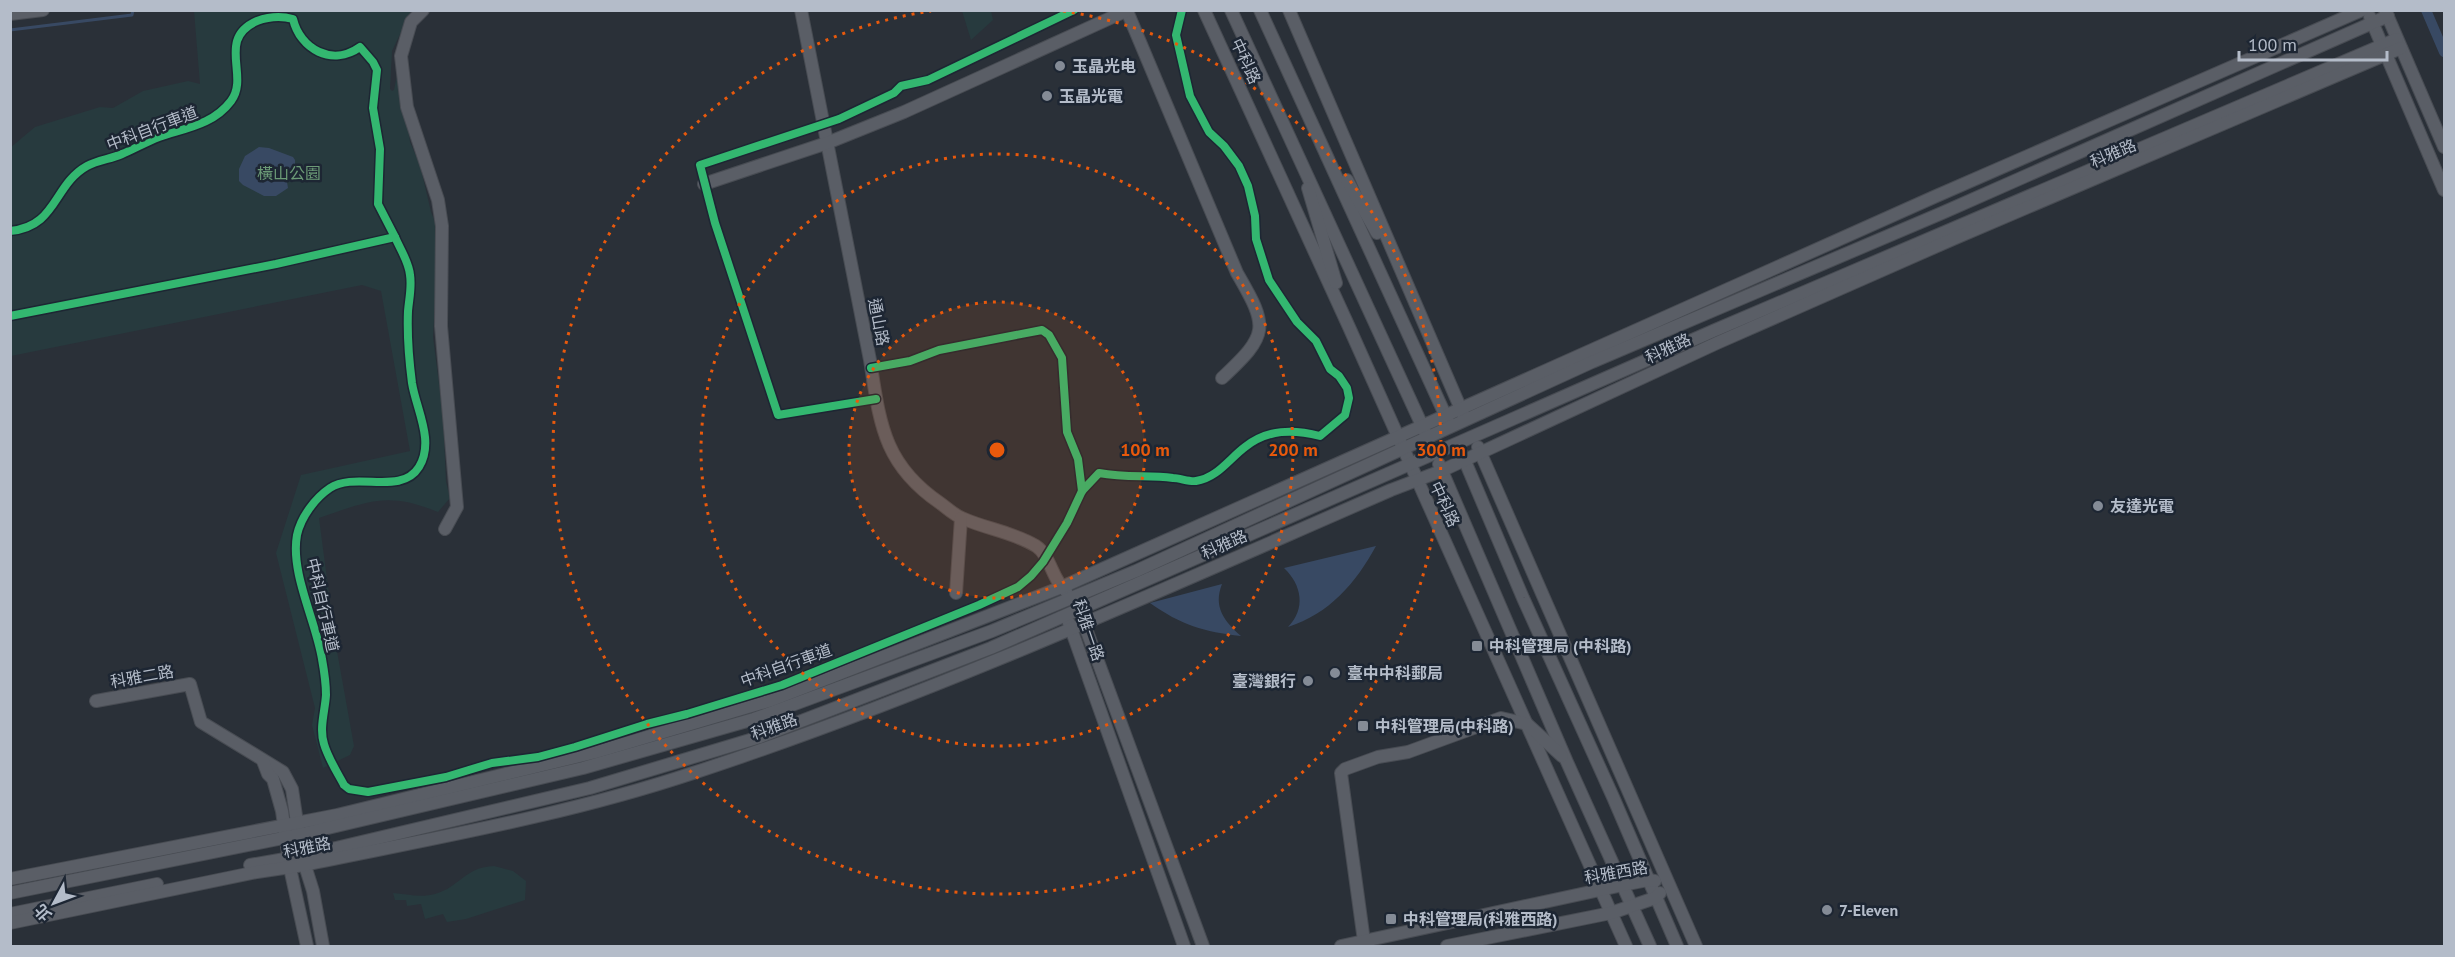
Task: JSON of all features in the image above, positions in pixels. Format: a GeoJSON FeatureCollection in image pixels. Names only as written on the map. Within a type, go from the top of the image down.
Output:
{"type":"FeatureCollection","features":[{"type":"Feature","properties":{"kind":"street"},"geometry":{"type":"LineString","coordinates":[[10,14],[43,10]]}},
{"type":"Feature","properties":{"kind":"street"},"geometry":{"type":"LineString","coordinates":[[423,10],[411,22],[401,56],[406,107],[438,200],[442,226],[441,326],[458,507],[445,529]]}},
{"type":"Feature","properties":{"kind":"street","name":"通山路"},"geometry":{"type":"LineString","coordinates":[[801,10],[879,417],[888,445],[899,465],[923,491],[961,518],[1009,534],[1037,547],[1046,557],[1062,587]]}},
{"type":"Feature","properties":{"kind":"street","name":"中科路"},"geometry":{"type":"LineString","coordinates":[[1204,10],[1349,327],[1626,946]]}},
{"type":"Feature","properties":{"kind":"street","name":"中科路"},"geometry":{"type":"LineString","coordinates":[[1231,10],[1423,426],[1566,762],[1650,946]]}},
{"type":"Feature","properties":{"kind":"street","name":"中科路"},"geometry":{"type":"LineString","coordinates":[[1260,10],[1307,108],[1465,460],[1522,598],[1613,797],[1677,946]]}},
{"type":"Feature","properties":{"kind":"street"},"geometry":{"type":"LineString","coordinates":[[1289,10],[1696,946]]}},
{"type":"Feature","properties":{"kind":"street","name":"科雅路"},"geometry":{"type":"LineString","coordinates":[[10,893],[583,768],[754,719],[992,631],[1147,566],[1428,439],[1461,409],[1943,193],[2362,10]]}},
{"type":"Feature","properties":{"kind":"street"},"geometry":{"type":"LineString","coordinates":[[2367,10],[2445,190]]}},
{"type":"Feature","properties":{"kind":"street"},"geometry":{"type":"LineString","coordinates":[[705,184],[827,143],[904,112],[1127,11],[1237,273],[1254,303],[1260,322],[1258,339],[1222,378]]}},
{"type":"Feature","properties":{"kind":"street"},"geometry":{"type":"LineString","coordinates":[[2386,13],[2445,147]]}},
{"type":"Feature","properties":{"kind":"street","name":"科雅路"},"geometry":{"type":"LineString","coordinates":[[10,879],[291,830],[337,815],[596,752],[772,700],[1062,587],[1423,426],[1466,421],[1592,362],[1942,213],[2372,23],[2386,13]]}},
{"type":"Feature","properties":{"kind":"street","name":"科雅路"},"geometry":{"type":"LineString","coordinates":[[10,923],[257,872],[590,788],[760,737],[991,648],[1080,611],[1473,436],[2399,44]]}},
{"type":"Feature","properties":{"kind":"street","name":"科雅路"},"geometry":{"type":"LineString","coordinates":[[10,914],[296,862],[600,801],[693,773],[858,714],[1005,657],[1380,494],[1441,471],[1717,343],[2384,49]]}},
{"type":"Feature","properties":{"kind":"street"},"geometry":{"type":"LineString","coordinates":[[1307,108],[1408,288]]}},
{"type":"Feature","properties":{"kind":"street"},"geometry":{"type":"LineString","coordinates":[[1295,147],[1349,327]]}},
{"type":"Feature","properties":{"kind":"street"},"geometry":{"type":"LineString","coordinates":[[956,593],[961,518]]}},
{"type":"Feature","properties":{"kind":"street","name":"科雅一路"},"geometry":{"type":"LineString","coordinates":[[1062,587],[1073,596],[1080,611],[1119,713],[1150,807],[1203,946]]}},
{"type":"Feature","properties":{"kind":"street","name":"科雅一路"},"geometry":{"type":"LineString","coordinates":[[1062,587],[1060,602],[1067,615],[1184,946]]}},
{"type":"Feature","properties":{"kind":"street"},"geometry":{"type":"LineString","coordinates":[[1552,617],[1613,797]]}},
{"type":"Feature","properties":{"kind":"street","name":"科雅二路"},"geometry":{"type":"LineString","coordinates":[[96,701],[189,684],[201,722],[283,772],[292,789],[291,830],[307,946]]}},
{"type":"Feature","properties":{"kind":"street"},"geometry":{"type":"LineString","coordinates":[[1364,941],[1341,773],[1345,769],[1378,757],[1408,752],[1501,718],[1527,724],[1566,762]]}},
{"type":"Feature","properties":{"kind":"street","name":"科雅二路"},"geometry":{"type":"LineString","coordinates":[[296,862],[313,891],[323,946]]}},
{"type":"Feature","properties":{"kind":"street","name":"科雅西路"},"geometry":{"type":"LineString","coordinates":[[1341,946],[1648,880],[1668,883]]}},
{"type":"Feature","properties":{"kind":"street","name":"科雅西路"},"geometry":{"type":"LineString","coordinates":[[1447,946],[1611,913],[1655,898],[1668,883]]}},
{"type":"Feature","properties":{"kind":"green space","name":"橫山公園"},"geometry":{"type":"Polygon","coordinates":[[[194,11],[411,11],[392,51],[390,89],[394,90],[401,56],[410,142],[420,165],[431,212],[439,232],[433,337],[443,415],[446,482],[450,498],[438,512],[391,500],[365,503],[319,518],[335,640],[354,746],[350,755],[323,768],[312,725],[315,708],[276,553],[301,475],[410,451],[381,291],[362,285],[11,356],[10,148],[35,127],[100,107],[113,108],[143,91],[188,81],[200,84],[194,11]]]}},
{"type":"Feature","properties":{"kind":"green space"},"geometry":{"type":"Polygon","coordinates":[[[962,11],[991,11],[993,20],[971,40],[962,11]]]}},
{"type":"Feature","properties":{"kind":"green space"},"geometry":{"type":"Polygon","coordinates":[[[494,866],[513,871],[526,881],[525,900],[466,919],[447,922],[443,914],[425,919],[421,904],[407,906],[406,900],[395,900],[393,893],[419,896],[444,891],[469,873],[494,866]]]}},
{"type":"Feature","properties":{"kind":"water"},"geometry":{"type":"Polygon","coordinates":[[[259,147],[269,148],[293,157],[295,160],[295,167],[291,169],[287,182],[288,188],[276,196],[264,196],[239,181],[239,169],[245,156],[259,147]]]}},
{"type":"Feature","properties":{"kind":"water"},"geometry":{"type":"Polygon","coordinates":[[[1376,546],[1360,572],[1340,596],[1316,614],[1288,627],[1298,613],[1300,597],[1295,582],[1284,568],[1376,546]]]}},
{"type":"Feature","properties":{"kind":"water"},"geometry":{"type":"Polygon","coordinates":[[[1222,584],[1219,600],[1222,613],[1241,636],[1193,626],[1172,617],[1150,603],[1222,584]]]}},
{"type":"Feature","properties":{"kind":"waterway"},"geometry":{"type":"LineString","coordinates":[[10,30],[132,15],[133,10]]}},
{"type":"Feature","properties":{"kind":"waterway"},"geometry":{"type":"LineString","coordinates":[[2426,10],[2444,52]]}},
{"type":"Feature","properties":{"kind":"cycle path"},"geometry":{"type":"LineString","coordinates":[[876,399],[778,415],[715,223],[700,165],[839,119],[894,93],[901,86],[928,80],[1074,10]]}},
{"type":"Feature","properties":{"kind":"cycle path","name":"中科自行車道"},"geometry":{"type":"LineString","coordinates":[[10,316],[276,264],[395,237],[410,275],[409,356],[412,383],[425,436],[425,447],[419,467],[411,476],[390,482],[341,483],[330,488],[309,508],[299,528],[296,550],[297,565],[319,644],[325,677],[326,695],[322,732],[324,744],[344,785],[349,789],[368,792],[446,777],[492,763],[538,757],[782,685],[1018,587],[1043,562],[1067,523],[1082,491],[1099,473],[1196,481],[1217,472],[1245,447],[1263,437],[1281,432],[1300,432],[1320,436],[1345,415],[1349,398],[1347,388],[1339,376],[1330,369],[1316,341],[1297,322],[1269,280],[1256,239],[1255,216],[1248,186],[1239,166],[1224,146],[1209,132],[1190,96],[1176,35],[1182,10]]}},
{"type":"Feature","properties":{"kind":"cycle path","name":"中科自行車道"},"geometry":{"type":"LineString","coordinates":[[10,231],[25,228],[37,222],[46,214],[67,184],[87,166],[118,156],[159,137],[198,125],[224,109],[236,91],[238,38],[245,29],[257,21],[280,17],[293,19],[302,39],[319,52],[339,55],[360,47],[373,62],[377,70],[373,108],[380,149],[378,204],[395,237]]}},
{"type":"Feature","properties":{"kind":"cycle path"},"geometry":{"type":"LineString","coordinates":[[871,368],[910,361],[939,350],[1042,330],[1049,335],[1062,358],[1067,432],[1078,459],[1082,491]]}},
{"type":"Feature","properties":{"kind":"place","name":"玉晶光电"},"geometry":{"type":"Point","coordinates":[1060,66]}},
{"type":"Feature","properties":{"kind":"place","name":"玉晶光電"},"geometry":{"type":"Point","coordinates":[1047,96]}},
{"type":"Feature","properties":{"kind":"place","name":"友達光電"},"geometry":{"type":"Point","coordinates":[2098,506]}},
{"type":"Feature","properties":{"kind":"place","name":"中科管理局 (中科路)"},"geometry":{"type":"Point","coordinates":[1477,646]}},
{"type":"Feature","properties":{"kind":"place","name":"臺中中科郵局"},"geometry":{"type":"Point","coordinates":[1335,673]}},
{"type":"Feature","properties":{"kind":"place","name":"臺灣銀行"},"geometry":{"type":"Point","coordinates":[1308,681]}},
{"type":"Feature","properties":{"kind":"place","name":"中科管理局(中科路)"},"geometry":{"type":"Point","coordinates":[1363,726]}},
{"type":"Feature","properties":{"kind":"place","name":"7-Eleven"},"geometry":{"type":"Point","coordinates":[1827,910]}},
{"type":"Feature","properties":{"kind":"place","name":"中科管理局(科雅西路)"},"geometry":{"type":"Point","coordinates":[1391,919]}}]}
